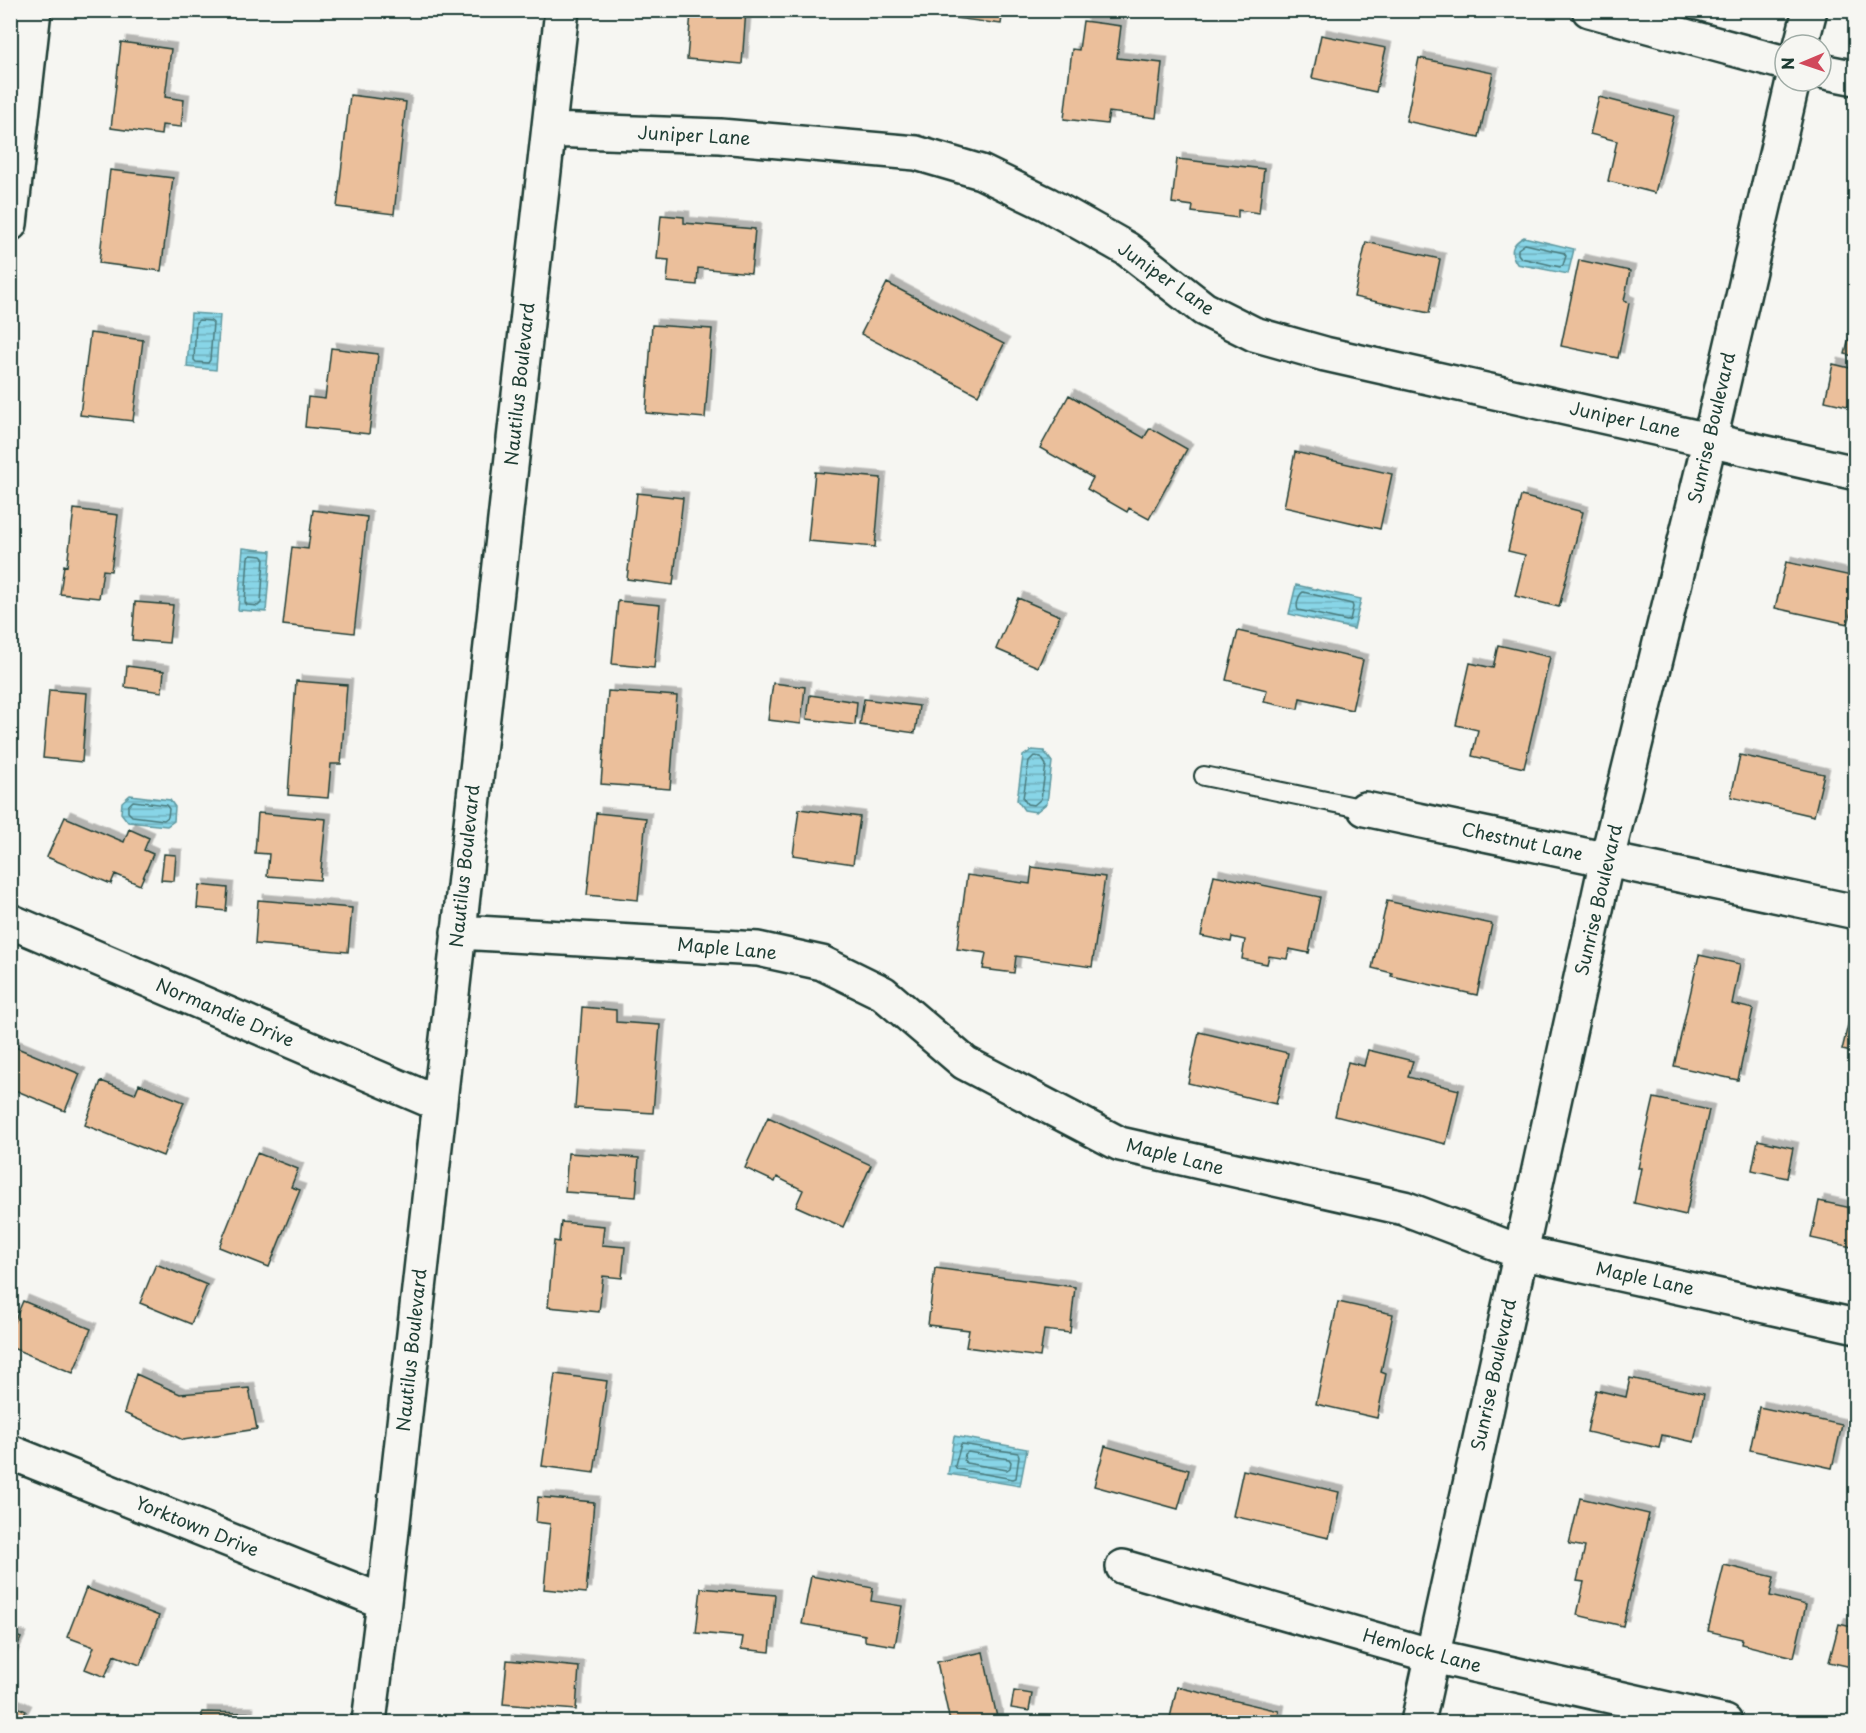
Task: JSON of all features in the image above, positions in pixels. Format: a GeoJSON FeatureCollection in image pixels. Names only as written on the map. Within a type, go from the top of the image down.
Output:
{"type":"FeatureCollection","features":[{"type":"Feature","properties":{"kind":"street"},"geometry":{"type":"LineString","coordinates":[[10,224],[34,10]]}},
{"type":"Feature","properties":{"kind":"street","name":"Nautilus Boulevard"},"geometry":{"type":"LineString","coordinates":[[369,1722],[562,10]]}},
{"type":"Feature","properties":{"kind":"street"},"geometry":{"type":"LineString","coordinates":[[1589,10],[1773,60]]}},
{"type":"Feature","properties":{"kind":"street"},"geometry":{"type":"LineString","coordinates":[[1805,33],[1810,10]]}},
{"type":"Feature","properties":{"kind":"street"},"geometry":{"type":"LineString","coordinates":[[1833,73],[1856,78]]}},
{"type":"Feature","properties":{"kind":"street","name":"Sunrise Boulevard"},"geometry":{"type":"LineString","coordinates":[[1418,1722],[1607,859],[1710,439],[1790,93]]}},
{"type":"Feature","properties":{"kind":"street","name":"Juniper Lane"},"geometry":{"type":"LineString","coordinates":[[549,130],[720,136],[916,153],[981,172],[1047,204],[1127,249],[1204,309],[1254,334],[1325,354],[1856,472]]}},
{"type":"Feature","properties":{"kind":"street","name":"Chestnut Lane"},"geometry":{"type":"LineString","coordinates":[[1365,809],[1856,912]]}},
{"type":"Feature","properties":{"kind":"street","name":"Normandie Drive"},"geometry":{"type":"LineString","coordinates":[[10,921],[439,1104]]}},
{"type":"Feature","properties":{"kind":"street","name":"Maple Lane"},"geometry":{"type":"LineString","coordinates":[[458,932],[758,949],[822,963],[883,993],[965,1064],[1120,1144],[1404,1208],[1520,1252],[1856,1326]]}},
{"type":"Feature","properties":{"kind":"street","name":"Yorktown Drive"},"geometry":{"type":"LineString","coordinates":[[10,1452],[384,1602]]}},
{"type":"Feature","properties":{"kind":"street","name":"Hemlock Lane"},"geometry":{"type":"LineString","coordinates":[[1123,1567],[1433,1656],[1725,1722]]}},
{"type":"Feature","properties":{"kind":"lane"},"geometry":{"type":"LineString","coordinates":[[1204,776],[1365,809]]}},
{"type":"Feature","properties":{"kind":"water"},"geometry":{"type":"Polygon","coordinates":[[[1524,237],[1574,249],[1568,274],[1517,264],[1512,252],[1516,242],[1524,237]]]}},
{"type":"Feature","properties":{"kind":"water"},"geometry":{"type":"Polygon","coordinates":[[[191,313],[220,315],[216,370],[187,367],[191,313]]]}},
{"type":"Feature","properties":{"kind":"water"},"geometry":{"type":"Polygon","coordinates":[[[243,548],[271,551],[266,612],[238,610],[243,548]]]}},
{"type":"Feature","properties":{"kind":"water"},"geometry":{"type":"Polygon","coordinates":[[[1296,585],[1361,599],[1354,629],[1289,614],[1296,585]]]}},
{"type":"Feature","properties":{"kind":"water"},"geometry":{"type":"Polygon","coordinates":[[[1032,750],[1044,751],[1052,762],[1047,803],[1036,812],[1024,810],[1017,800],[1023,756],[1032,750]]]}},
{"type":"Feature","properties":{"kind":"water"},"geometry":{"type":"Polygon","coordinates":[[[130,795],[170,800],[175,807],[174,821],[167,826],[128,822],[121,813],[122,802],[130,795]]]}},
{"type":"Feature","properties":{"kind":"water"},"geometry":{"type":"Polygon","coordinates":[[[954,1436],[1027,1449],[1020,1486],[948,1474],[954,1436]]]}},
{"type":"Feature","properties":{"kind":"building"},"geometry":{"type":"Polygon","coordinates":[[[697,10],[746,10],[742,64],[687,59],[691,13],[697,13],[697,10]]]}},
{"type":"Feature","properties":{"kind":"building"},"geometry":{"type":"Polygon","coordinates":[[[882,10],[1003,10],[1001,24],[924,14],[924,17],[882,10]]]}},
{"type":"Feature","properties":{"kind":"building"},"geometry":{"type":"Polygon","coordinates":[[[1083,21],[1121,26],[1117,58],[1162,63],[1156,118],[1109,112],[1107,124],[1064,119],[1072,49],[1079,50],[1083,21]]]}},
{"type":"Feature","properties":{"kind":"building"},"geometry":{"type":"Polygon","coordinates":[[[1321,35],[1386,48],[1376,92],[1312,78],[1321,35]]]}},
{"type":"Feature","properties":{"kind":"building"},"geometry":{"type":"Polygon","coordinates":[[[121,42],[171,49],[165,97],[184,100],[181,127],[162,125],[161,135],[111,128],[121,42]]]}},
{"type":"Feature","properties":{"kind":"building"},"geometry":{"type":"Polygon","coordinates":[[[1419,58],[1493,73],[1479,137],[1406,121],[1419,58]]]}},
{"type":"Feature","properties":{"kind":"building"},"geometry":{"type":"Polygon","coordinates":[[[350,95],[406,102],[394,214],[337,207],[350,95]]]}},
{"type":"Feature","properties":{"kind":"building"},"geometry":{"type":"Polygon","coordinates":[[[1599,97],[1674,116],[1655,193],[1608,181],[1617,141],[1590,134],[1599,97]]]}},
{"type":"Feature","properties":{"kind":"building"},"geometry":{"type":"Polygon","coordinates":[[[1177,159],[1264,169],[1259,213],[1238,210],[1238,218],[1192,212],[1193,206],[1172,203],[1177,159]]]}},
{"type":"Feature","properties":{"kind":"building"},"geometry":{"type":"Polygon","coordinates":[[[110,170],[173,178],[161,271],[99,263],[110,170]]]}},
{"type":"Feature","properties":{"kind":"building"},"geometry":{"type":"Polygon","coordinates":[[[661,215],[684,217],[684,223],[755,229],[751,273],[698,268],[697,285],[667,282],[669,260],[657,259],[661,215]]]}},
{"type":"Feature","properties":{"kind":"building"},"geometry":{"type":"Polygon","coordinates":[[[1366,242],[1440,259],[1429,313],[1354,297],[1366,242]]]}},
{"type":"Feature","properties":{"kind":"building"},"geometry":{"type":"Polygon","coordinates":[[[1579,260],[1630,271],[1624,301],[1629,303],[1618,358],[1561,346],[1579,260]]]}},
{"type":"Feature","properties":{"kind":"building"},"geometry":{"type":"Polygon","coordinates":[[[887,283],[1004,344],[978,395],[861,334],[887,283]]]}},
{"type":"Feature","properties":{"kind":"building"},"geometry":{"type":"Polygon","coordinates":[[[652,325],[712,329],[705,418],[646,413],[652,325]]]}},
{"type":"Feature","properties":{"kind":"building"},"geometry":{"type":"Polygon","coordinates":[[[90,333],[143,340],[133,421],[80,415],[90,333]]]}},
{"type":"Feature","properties":{"kind":"building"},"geometry":{"type":"Polygon","coordinates":[[[1850,335],[1856,336],[1856,408],[1825,401],[1833,364],[1850,368],[1853,356],[1845,354],[1850,335]]]}},
{"type":"Feature","properties":{"kind":"building"},"geometry":{"type":"Polygon","coordinates":[[[331,348],[378,354],[369,434],[305,427],[308,397],[325,399],[331,348]]]}},
{"type":"Feature","properties":{"kind":"building"},"geometry":{"type":"Polygon","coordinates":[[[1069,395],[1144,438],[1150,428],[1187,449],[1149,519],[1129,508],[1127,512],[1087,489],[1093,478],[1040,448],[1069,395]]]}},
{"type":"Feature","properties":{"kind":"building"},"geometry":{"type":"Polygon","coordinates":[[[1295,452],[1392,474],[1380,529],[1284,507],[1295,452]]]}},
{"type":"Feature","properties":{"kind":"building"},"geometry":{"type":"Polygon","coordinates":[[[815,472],[881,478],[875,547],[808,541],[815,472]]]}},
{"type":"Feature","properties":{"kind":"building"},"geometry":{"type":"Polygon","coordinates":[[[637,493],[683,498],[673,585],[627,579],[637,493]]]}},
{"type":"Feature","properties":{"kind":"building"},"geometry":{"type":"Polygon","coordinates":[[[1521,496],[1583,512],[1559,607],[1515,596],[1525,555],[1508,551],[1521,496]]]}},
{"type":"Feature","properties":{"kind":"building"},"geometry":{"type":"Polygon","coordinates":[[[74,509],[118,515],[111,571],[103,570],[99,598],[60,594],[64,565],[67,566],[74,509]]]}},
{"type":"Feature","properties":{"kind":"building"},"geometry":{"type":"Polygon","coordinates":[[[313,510],[367,517],[354,633],[283,625],[292,547],[308,549],[313,510]]]}},
{"type":"Feature","properties":{"kind":"building"},"geometry":{"type":"Polygon","coordinates":[[[1786,562],[1856,577],[1856,590],[1848,624],[1775,608],[1786,562]]]}},
{"type":"Feature","properties":{"kind":"building"},"geometry":{"type":"Polygon","coordinates":[[[1018,598],[1060,616],[1038,667],[996,649],[1018,598]]]}},
{"type":"Feature","properties":{"kind":"building"},"geometry":{"type":"Polygon","coordinates":[[[618,601],[660,605],[654,668],[612,664],[618,601]]]}},
{"type":"Feature","properties":{"kind":"building"},"geometry":{"type":"Polygon","coordinates":[[[135,602],[173,605],[169,643],[132,640],[135,602]]]}},
{"type":"Feature","properties":{"kind":"building"},"geometry":{"type":"Polygon","coordinates":[[[1238,631],[1363,660],[1352,710],[1300,698],[1298,709],[1264,702],[1267,690],[1226,680],[1238,631]]]}},
{"type":"Feature","properties":{"kind":"building"},"geometry":{"type":"Polygon","coordinates":[[[1498,645],[1550,657],[1524,768],[1472,756],[1478,730],[1456,725],[1470,663],[1493,668],[1498,645]]]}},
{"type":"Feature","properties":{"kind":"building"},"geometry":{"type":"Polygon","coordinates":[[[127,666],[164,671],[162,692],[125,687],[127,666]]]}},
{"type":"Feature","properties":{"kind":"building"},"geometry":{"type":"Polygon","coordinates":[[[296,681],[347,685],[341,764],[331,764],[328,798],[288,795],[296,681]]]}},
{"type":"Feature","properties":{"kind":"building"},"geometry":{"type":"Polygon","coordinates":[[[773,683],[805,687],[801,724],[768,720],[773,683]]]}},
{"type":"Feature","properties":{"kind":"building"},"geometry":{"type":"Polygon","coordinates":[[[49,690],[87,693],[82,762],[43,758],[49,690]]]}},
{"type":"Feature","properties":{"kind":"building"},"geometry":{"type":"Polygon","coordinates":[[[608,691],[677,696],[670,789],[601,784],[608,691]]]}},
{"type":"Feature","properties":{"kind":"building"},"geometry":{"type":"Polygon","coordinates":[[[810,695],[857,702],[855,725],[807,719],[810,695]]]}},
{"type":"Feature","properties":{"kind":"building"},"geometry":{"type":"Polygon","coordinates":[[[864,699],[919,706],[915,733],[860,725],[864,699]]]}},
{"type":"Feature","properties":{"kind":"building"},"geometry":{"type":"Polygon","coordinates":[[[1740,755],[1824,774],[1814,816],[1731,797],[1740,755]]]}},
{"type":"Feature","properties":{"kind":"building"},"geometry":{"type":"Polygon","coordinates":[[[799,809],[860,817],[853,864],[793,855],[799,809]]]}},
{"type":"Feature","properties":{"kind":"building"},"geometry":{"type":"Polygon","coordinates":[[[258,813],[326,819],[320,880],[267,876],[269,854],[255,853],[258,813]]]}},
{"type":"Feature","properties":{"kind":"building"},"geometry":{"type":"Polygon","coordinates":[[[596,813],[646,818],[638,900],[587,895],[596,813]]]}},
{"type":"Feature","properties":{"kind":"building"},"geometry":{"type":"Polygon","coordinates":[[[65,817],[124,842],[129,829],[149,838],[144,850],[153,854],[140,885],[115,874],[111,884],[47,857],[65,817]]]}},
{"type":"Feature","properties":{"kind":"building"},"geometry":{"type":"Polygon","coordinates":[[[164,854],[176,855],[174,881],[161,880],[164,854]]]}},
{"type":"Feature","properties":{"kind":"building"},"geometry":{"type":"Polygon","coordinates":[[[1032,867],[1105,877],[1092,967],[1016,956],[1014,973],[983,969],[986,953],[957,949],[967,875],[1030,884],[1032,867]]]}},
{"type":"Feature","properties":{"kind":"building"},"geometry":{"type":"Polygon","coordinates":[[[1214,875],[1320,897],[1309,953],[1289,949],[1287,959],[1269,956],[1267,964],[1242,959],[1245,940],[1232,937],[1231,942],[1201,936],[1214,875]]]}},
{"type":"Feature","properties":{"kind":"building"},"geometry":{"type":"Polygon","coordinates":[[[199,885],[228,888],[226,911],[197,908],[199,885]]]}},
{"type":"Feature","properties":{"kind":"building"},"geometry":{"type":"Polygon","coordinates":[[[258,900],[352,908],[348,952],[255,944],[258,900]]]}},
{"type":"Feature","properties":{"kind":"building"},"geometry":{"type":"Polygon","coordinates":[[[1387,901],[1492,924],[1477,995],[1391,976],[1392,973],[1372,968],[1387,901]]]}},
{"type":"Feature","properties":{"kind":"building"},"geometry":{"type":"Polygon","coordinates":[[[1699,955],[1740,964],[1732,1004],[1753,1009],[1738,1080],[1674,1066],[1699,955]]]}},
{"type":"Feature","properties":{"kind":"building"},"geometry":{"type":"Polygon","coordinates":[[[582,1007],[616,1010],[616,1022],[660,1025],[653,1113],[575,1108],[582,1007]]]}},
{"type":"Feature","properties":{"kind":"building"},"geometry":{"type":"Polygon","coordinates":[[[1852,1008],[1856,1008],[1856,1053],[1842,1050],[1852,1008]]]}},
{"type":"Feature","properties":{"kind":"building"},"geometry":{"type":"Polygon","coordinates":[[[1199,1032],[1288,1053],[1276,1104],[1188,1083],[1199,1032]]]}},
{"type":"Feature","properties":{"kind":"building"},"geometry":{"type":"Polygon","coordinates":[[[10,1045],[80,1074],[65,1111],[10,1088],[10,1045]]]}},
{"type":"Feature","properties":{"kind":"building"},"geometry":{"type":"Polygon","coordinates":[[[1368,1050],[1413,1061],[1408,1077],[1459,1090],[1446,1144],[1335,1116],[1348,1062],[1364,1066],[1368,1050]]]}},
{"type":"Feature","properties":{"kind":"building"},"geometry":{"type":"Polygon","coordinates":[[[101,1081],[135,1094],[139,1084],[184,1102],[163,1156],[85,1125],[101,1081]]]}},
{"type":"Feature","properties":{"kind":"building"},"geometry":{"type":"Polygon","coordinates":[[[1654,1098],[1709,1110],[1686,1215],[1634,1203],[1641,1168],[1638,1168],[1654,1098]]]}},
{"type":"Feature","properties":{"kind":"building"},"geometry":{"type":"Polygon","coordinates":[[[768,1117],[871,1165],[843,1227],[796,1206],[803,1190],[777,1177],[775,1182],[745,1168],[768,1117]]]}},
{"type":"Feature","properties":{"kind":"building"},"geometry":{"type":"Polygon","coordinates":[[[1758,1140],[1793,1148],[1787,1178],[1752,1170],[1758,1140]]]}},
{"type":"Feature","properties":{"kind":"building"},"geometry":{"type":"Polygon","coordinates":[[[257,1153],[298,1169],[291,1187],[300,1190],[269,1267],[219,1247],[257,1153]]]}},
{"type":"Feature","properties":{"kind":"building"},"geometry":{"type":"Polygon","coordinates":[[[568,1153],[639,1158],[636,1197],[565,1192],[568,1153]]]}},
{"type":"Feature","properties":{"kind":"building"},"geometry":{"type":"Polygon","coordinates":[[[1819,1201],[1856,1209],[1856,1248],[1811,1238],[1819,1201]]]}},
{"type":"Feature","properties":{"kind":"building"},"geometry":{"type":"Polygon","coordinates":[[[561,1222],[604,1226],[602,1245],[625,1247],[622,1278],[603,1276],[599,1312],[548,1307],[554,1241],[559,1242],[561,1222]]]}},
{"type":"Feature","properties":{"kind":"building"},"geometry":{"type":"Polygon","coordinates":[[[156,1264],[207,1285],[191,1324],[140,1303],[156,1264]]]}},
{"type":"Feature","properties":{"kind":"building"},"geometry":{"type":"Polygon","coordinates":[[[935,1268],[1075,1287],[1070,1333],[1044,1330],[1040,1357],[966,1347],[969,1330],[928,1325],[935,1268]]]}},
{"type":"Feature","properties":{"kind":"building"},"geometry":{"type":"Polygon","coordinates":[[[23,1301],[91,1329],[73,1373],[10,1347],[10,1331],[23,1301]]]}},
{"type":"Feature","properties":{"kind":"building"},"geometry":{"type":"Polygon","coordinates":[[[1338,1302],[1393,1314],[1381,1372],[1386,1374],[1377,1418],[1316,1404],[1338,1302]]]}},
{"type":"Feature","properties":{"kind":"building"},"geometry":{"type":"Polygon","coordinates":[[[136,1374],[180,1394],[249,1388],[257,1429],[183,1440],[124,1413],[136,1374]]]}},
{"type":"Feature","properties":{"kind":"building"},"geometry":{"type":"Polygon","coordinates":[[[555,1374],[607,1381],[594,1473],[542,1466],[555,1374]]]}},
{"type":"Feature","properties":{"kind":"building"},"geometry":{"type":"Polygon","coordinates":[[[1630,1378],[1704,1394],[1694,1442],[1662,1435],[1659,1448],[1587,1432],[1596,1390],[1626,1397],[1630,1378]]]}},
{"type":"Feature","properties":{"kind":"building"},"geometry":{"type":"Polygon","coordinates":[[[1759,1407],[1842,1425],[1832,1468],[1750,1450],[1759,1407]]]}},
{"type":"Feature","properties":{"kind":"building"},"geometry":{"type":"Polygon","coordinates":[[[1105,1446],[1189,1470],[1178,1509],[1094,1486],[1105,1446]]]}},
{"type":"Feature","properties":{"kind":"building"},"geometry":{"type":"Polygon","coordinates":[[[1243,1470],[1339,1492],[1329,1538],[1233,1516],[1243,1470]]]}},
{"type":"Feature","properties":{"kind":"building"},"geometry":{"type":"Polygon","coordinates":[[[538,1497],[594,1502],[586,1593],[544,1589],[550,1524],[536,1522],[538,1497]]]}},
{"type":"Feature","properties":{"kind":"building"},"geometry":{"type":"Polygon","coordinates":[[[1580,1498],[1649,1514],[1623,1626],[1577,1615],[1584,1582],[1577,1581],[1585,1547],[1569,1544],[1580,1498]]]}},
{"type":"Feature","properties":{"kind":"building"},"geometry":{"type":"Polygon","coordinates":[[[1724,1565],[1774,1577],[1770,1596],[1806,1605],[1794,1657],[1741,1644],[1742,1639],[1708,1631],[1724,1565]]]}},
{"type":"Feature","properties":{"kind":"building"},"geometry":{"type":"Polygon","coordinates":[[[811,1576],[873,1588],[871,1601],[902,1606],[895,1646],[865,1641],[865,1635],[802,1624],[811,1576]]]}},
{"type":"Feature","properties":{"kind":"building"},"geometry":{"type":"Polygon","coordinates":[[[86,1588],[159,1616],[140,1665],[114,1655],[105,1677],[85,1669],[94,1647],[67,1637],[86,1588]]]}},
{"type":"Feature","properties":{"kind":"building"},"geometry":{"type":"Polygon","coordinates":[[[701,1588],[775,1595],[770,1652],[741,1649],[743,1637],[696,1633],[701,1588]]]}},
{"type":"Feature","properties":{"kind":"building"},"geometry":{"type":"Polygon","coordinates":[[[1839,1624],[1856,1628],[1856,1668],[1829,1662],[1839,1624]]]}},
{"type":"Feature","properties":{"kind":"building"},"geometry":{"type":"Polygon","coordinates":[[[10,1634],[21,1638],[10,1662],[10,1634]]]}},
{"type":"Feature","properties":{"kind":"building"},"geometry":{"type":"Polygon","coordinates":[[[983,1652],[998,1722],[950,1722],[937,1662],[983,1652]]]}},
{"type":"Feature","properties":{"kind":"building"},"geometry":{"type":"Polygon","coordinates":[[[507,1660],[579,1667],[576,1710],[503,1704],[507,1660]]]}},
{"type":"Feature","properties":{"kind":"building"},"geometry":{"type":"Polygon","coordinates":[[[1177,1687],[1279,1711],[1277,1722],[1169,1722],[1177,1687]]]}},
{"type":"Feature","properties":{"kind":"building"},"geometry":{"type":"Polygon","coordinates":[[[1014,1691],[1032,1694],[1029,1711],[1011,1708],[1014,1691]]]}},
{"type":"Feature","properties":{"kind":"building"},"geometry":{"type":"Polygon","coordinates":[[[13,1705],[26,1711],[20,1722],[10,1722],[10,1711],[13,1705]]]}},
{"type":"Feature","properties":{"kind":"building"},"geometry":{"type":"Polygon","coordinates":[[[202,1712],[248,1713],[247,1722],[202,1722],[202,1712]]]}}]}
